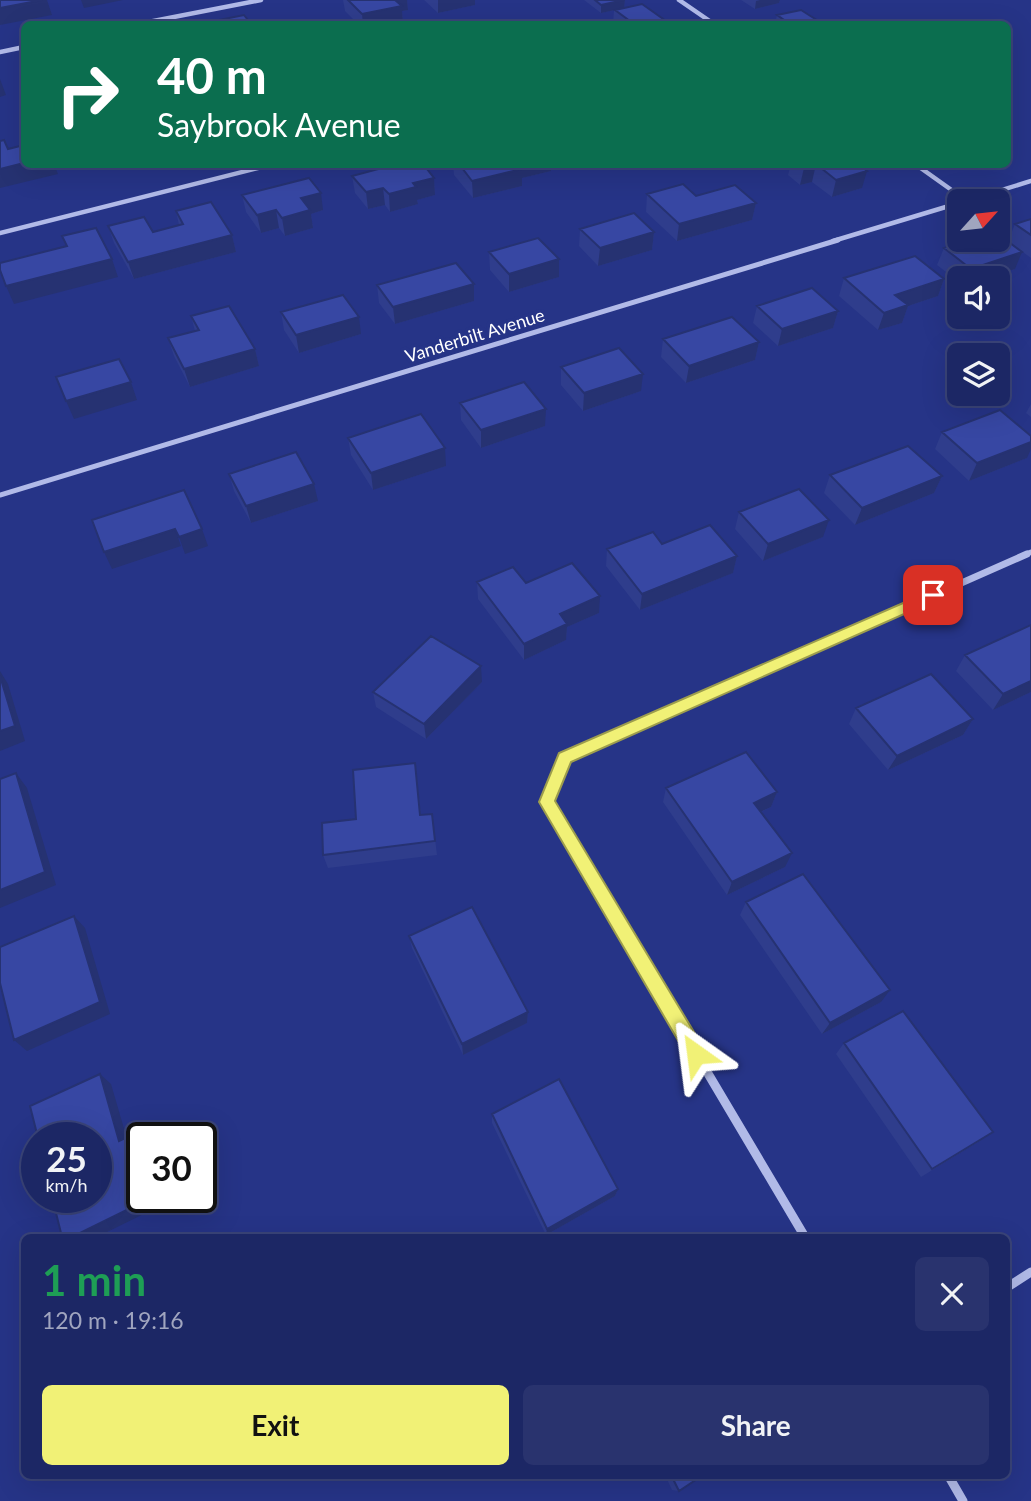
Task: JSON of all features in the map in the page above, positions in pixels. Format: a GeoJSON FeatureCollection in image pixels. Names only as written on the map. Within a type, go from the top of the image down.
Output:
{"type":"FeatureCollection","features":[{"type":"Feature","properties":{"kind":"street"},"geometry":{"type":"LineString","coordinates":[[153,21],[261,0]]}},
{"type":"Feature","properties":{"kind":"street"},"geometry":{"type":"LineString","coordinates":[[679,0],[710,21]]}},
{"type":"Feature","properties":{"kind":"street"},"geometry":{"type":"LineString","coordinates":[[0,52],[21,48]]}},
{"type":"Feature","properties":{"kind":"street"},"geometry":{"type":"LineString","coordinates":[[0,233],[258,168]]}},
{"type":"Feature","properties":{"kind":"street"},"geometry":{"type":"LineString","coordinates":[[921,168],[949,189]]}},
{"type":"Feature","properties":{"kind":"street"},"geometry":{"type":"LineString","coordinates":[[1005,189],[1031,181]]}},
{"type":"Feature","properties":{"kind":"street","name":"Vanderbilt Avenue"},"geometry":{"type":"LineString","coordinates":[[0,495],[947,207]]}},
{"type":"Feature","properties":{"kind":"street"},"geometry":{"type":"LineString","coordinates":[[804,1234],[547,802],[565,758],[1031,552]]}},
{"type":"Feature","properties":{"kind":"street"},"geometry":{"type":"LineString","coordinates":[[1010,1285],[1031,1272]]}},
{"type":"Feature","properties":{"kind":"street"},"geometry":{"type":"LineString","coordinates":[[949,1479],[963,1501]]}},
{"type":"Feature","properties":{"kind":"building"},"geometry":{"type":"Polygon","coordinates":[[[0,0],[42,0],[0,8],[0,0]]]}},
{"type":"Feature","properties":{"kind":"building"},"geometry":{"type":"Polygon","coordinates":[[[348,0],[395,0],[402,6],[362,14],[348,0]]]}},
{"type":"Feature","properties":{"kind":"building"},"geometry":{"type":"Polygon","coordinates":[[[595,0],[624,0],[601,5],[595,0]]]}},
{"type":"Feature","properties":{"kind":"building"},"geometry":{"type":"Polygon","coordinates":[[[642,4],[666,21],[630,21],[615,10],[642,4]]]}},
{"type":"Feature","properties":{"kind":"building"},"geometry":{"type":"Polygon","coordinates":[[[801,10],[818,21],[786,21],[777,15],[801,10]]]}},
{"type":"Feature","properties":{"kind":"building"},"geometry":{"type":"Polygon","coordinates":[[[244,15],[249,21],[214,21],[244,15]]]}},
{"type":"Feature","properties":{"kind":"building"},"geometry":{"type":"Polygon","coordinates":[[[4,140],[8,149],[21,146],[21,164],[0,169],[0,141],[4,140]]]}},
{"type":"Feature","properties":{"kind":"building"},"geometry":{"type":"Polygon","coordinates":[[[382,168],[426,168],[434,178],[413,183],[416,187],[389,194],[383,188],[366,192],[352,176],[382,168]]]}},
{"type":"Feature","properties":{"kind":"building"},"geometry":{"type":"Polygon","coordinates":[[[462,168],[522,169],[472,181],[462,168]]]}},
{"type":"Feature","properties":{"kind":"building"},"geometry":{"type":"Polygon","coordinates":[[[821,168],[863,168],[867,171],[836,180],[821,168]]]}},
{"type":"Feature","properties":{"kind":"building"},"geometry":{"type":"Polygon","coordinates":[[[309,178],[321,193],[301,198],[310,210],[282,218],[276,210],[257,215],[242,195],[309,178]]]}},
{"type":"Feature","properties":{"kind":"building"},"geometry":{"type":"Polygon","coordinates":[[[683,184],[696,196],[735,185],[756,203],[679,224],[647,194],[683,184]]]}},
{"type":"Feature","properties":{"kind":"building"},"geometry":{"type":"Polygon","coordinates":[[[211,202],[232,235],[128,262],[108,226],[144,217],[153,232],[183,224],[176,211],[211,202]]]}},
{"type":"Feature","properties":{"kind":"building"},"geometry":{"type":"Polygon","coordinates":[[[634,213],[654,232],[600,248],[580,229],[634,213]]]}},
{"type":"Feature","properties":{"kind":"building"},"geometry":{"type":"Polygon","coordinates":[[[1031,219],[1031,235],[1015,224],[1031,219]]]}},
{"type":"Feature","properties":{"kind":"building"},"geometry":{"type":"Polygon","coordinates":[[[96,228],[112,259],[6,286],[0,263],[67,246],[62,236],[96,228]]]}},
{"type":"Feature","properties":{"kind":"building"},"geometry":{"type":"Polygon","coordinates":[[[538,238],[559,259],[509,274],[489,252],[538,238]]]}},
{"type":"Feature","properties":{"kind":"building"},"geometry":{"type":"Polygon","coordinates":[[[1010,243],[1022,252],[980,266],[967,266],[949,252],[1010,252],[1010,243]]]}},
{"type":"Feature","properties":{"kind":"building"},"geometry":{"type":"Polygon","coordinates":[[[915,256],[944,279],[895,295],[908,305],[884,313],[844,278],[915,256]]]}},
{"type":"Feature","properties":{"kind":"building"},"geometry":{"type":"Polygon","coordinates":[[[456,263],[474,284],[393,307],[377,285],[456,263]]]}},
{"type":"Feature","properties":{"kind":"building"},"geometry":{"type":"Polygon","coordinates":[[[812,288],[838,311],[782,329],[757,306],[812,288]]]}},
{"type":"Feature","properties":{"kind":"building"},"geometry":{"type":"Polygon","coordinates":[[[343,295],[359,317],[296,335],[281,312],[343,295]]]}},
{"type":"Feature","properties":{"kind":"building"},"geometry":{"type":"Polygon","coordinates":[[[229,306],[255,349],[184,369],[168,338],[199,330],[191,316],[229,306]]]}},
{"type":"Feature","properties":{"kind":"building"},"geometry":{"type":"Polygon","coordinates":[[[732,317],[759,342],[689,366],[663,339],[732,317]]]}},
{"type":"Feature","properties":{"kind":"building"},"geometry":{"type":"Polygon","coordinates":[[[619,348],[643,374],[584,393],[561,367],[619,348]]]}},
{"type":"Feature","properties":{"kind":"building"},"geometry":{"type":"Polygon","coordinates":[[[119,359],[131,382],[66,401],[56,377],[119,359]]]}},
{"type":"Feature","properties":{"kind":"building"},"geometry":{"type":"Polygon","coordinates":[[[524,382],[546,409],[481,430],[460,403],[524,382]]]}},
{"type":"Feature","properties":{"kind":"building"},"geometry":{"type":"Polygon","coordinates":[[[1000,410],[1031,436],[1031,442],[977,463],[942,432],[1000,410]]]}},
{"type":"Feature","properties":{"kind":"building"},"geometry":{"type":"Polygon","coordinates":[[[421,414],[445,448],[371,473],[348,438],[421,414]]]}},
{"type":"Feature","properties":{"kind":"building"},"geometry":{"type":"Polygon","coordinates":[[[908,446],[942,476],[862,508],[830,475],[908,446]]]}},
{"type":"Feature","properties":{"kind":"building"},"geometry":{"type":"Polygon","coordinates":[[[296,452],[314,484],[246,506],[229,474],[296,452]]]}},
{"type":"Feature","properties":{"kind":"building"},"geometry":{"type":"Polygon","coordinates":[[[799,489],[829,520],[768,544],[739,512],[799,489]]]}},
{"type":"Feature","properties":{"kind":"building"},"geometry":{"type":"Polygon","coordinates":[[[184,490],[202,529],[179,537],[175,529],[104,552],[92,520],[184,490]]]}},
{"type":"Feature","properties":{"kind":"building"},"geometry":{"type":"Polygon","coordinates":[[[710,525],[737,556],[642,594],[607,549],[653,532],[662,544],[710,525]]]}},
{"type":"Feature","properties":{"kind":"building"},"geometry":{"type":"Polygon","coordinates":[[[572,563],[600,596],[560,614],[567,624],[524,644],[477,582],[513,567],[526,583],[572,563]]]}},
{"type":"Feature","properties":{"kind":"building"},"geometry":{"type":"Polygon","coordinates":[[[1031,625],[1031,681],[1003,694],[965,655],[1031,625]]]}},
{"type":"Feature","properties":{"kind":"building"},"geometry":{"type":"Polygon","coordinates":[[[431,636],[481,666],[424,724],[373,692],[431,636]]]}},
{"type":"Feature","properties":{"kind":"building"},"geometry":{"type":"Polygon","coordinates":[[[931,674],[973,719],[897,756],[856,708],[931,674]]]}},
{"type":"Feature","properties":{"kind":"building"},"geometry":{"type":"Polygon","coordinates":[[[0,676],[15,726],[0,731],[0,676]]]}},
{"type":"Feature","properties":{"kind":"building"},"geometry":{"type":"Polygon","coordinates":[[[746,752],[777,792],[754,803],[792,853],[732,882],[666,788],[746,752]]]}},
{"type":"Feature","properties":{"kind":"building"},"geometry":{"type":"Polygon","coordinates":[[[415,763],[420,815],[432,814],[435,841],[323,855],[322,823],[356,819],[353,770],[415,763]]]}},
{"type":"Feature","properties":{"kind":"building"},"geometry":{"type":"Polygon","coordinates":[[[16,773],[45,872],[0,890],[0,779],[16,773]]]}},
{"type":"Feature","properties":{"kind":"building"},"geometry":{"type":"Polygon","coordinates":[[[803,874],[890,990],[830,1023],[746,902],[803,874]]]}},
{"type":"Feature","properties":{"kind":"building"},"geometry":{"type":"Polygon","coordinates":[[[472,907],[528,1012],[462,1044],[409,936],[472,907]]]}},
{"type":"Feature","properties":{"kind":"building"},"geometry":{"type":"Polygon","coordinates":[[[74,916],[100,1002],[14,1040],[0,983],[0,947],[74,916]]]}},
{"type":"Feature","properties":{"kind":"building"},"geometry":{"type":"Polygon","coordinates":[[[903,1011],[993,1132],[932,1169],[844,1043],[903,1011]]]}},
{"type":"Feature","properties":{"kind":"building"},"geometry":{"type":"Polygon","coordinates":[[[100,1074],[119,1141],[126,1138],[126,1210],[78,1234],[61,1234],[56,1213],[112,1213],[112,1122],[34,1122],[30,1106],[100,1074]]]}},
{"type":"Feature","properties":{"kind":"building"},"geometry":{"type":"Polygon","coordinates":[[[559,1079],[618,1189],[547,1229],[492,1114],[559,1079]]]}},
{"type":"Feature","properties":{"kind":"building"},"geometry":{"type":"Polygon","coordinates":[[[673,1479],[697,1479],[679,1491],[673,1479]]]}},
{"type":"Feature","properties":{"kind":"route"},"geometry":{"type":"LineString","coordinates":[[696,1054],[547,802],[565,758],[933,595]]}}]}
